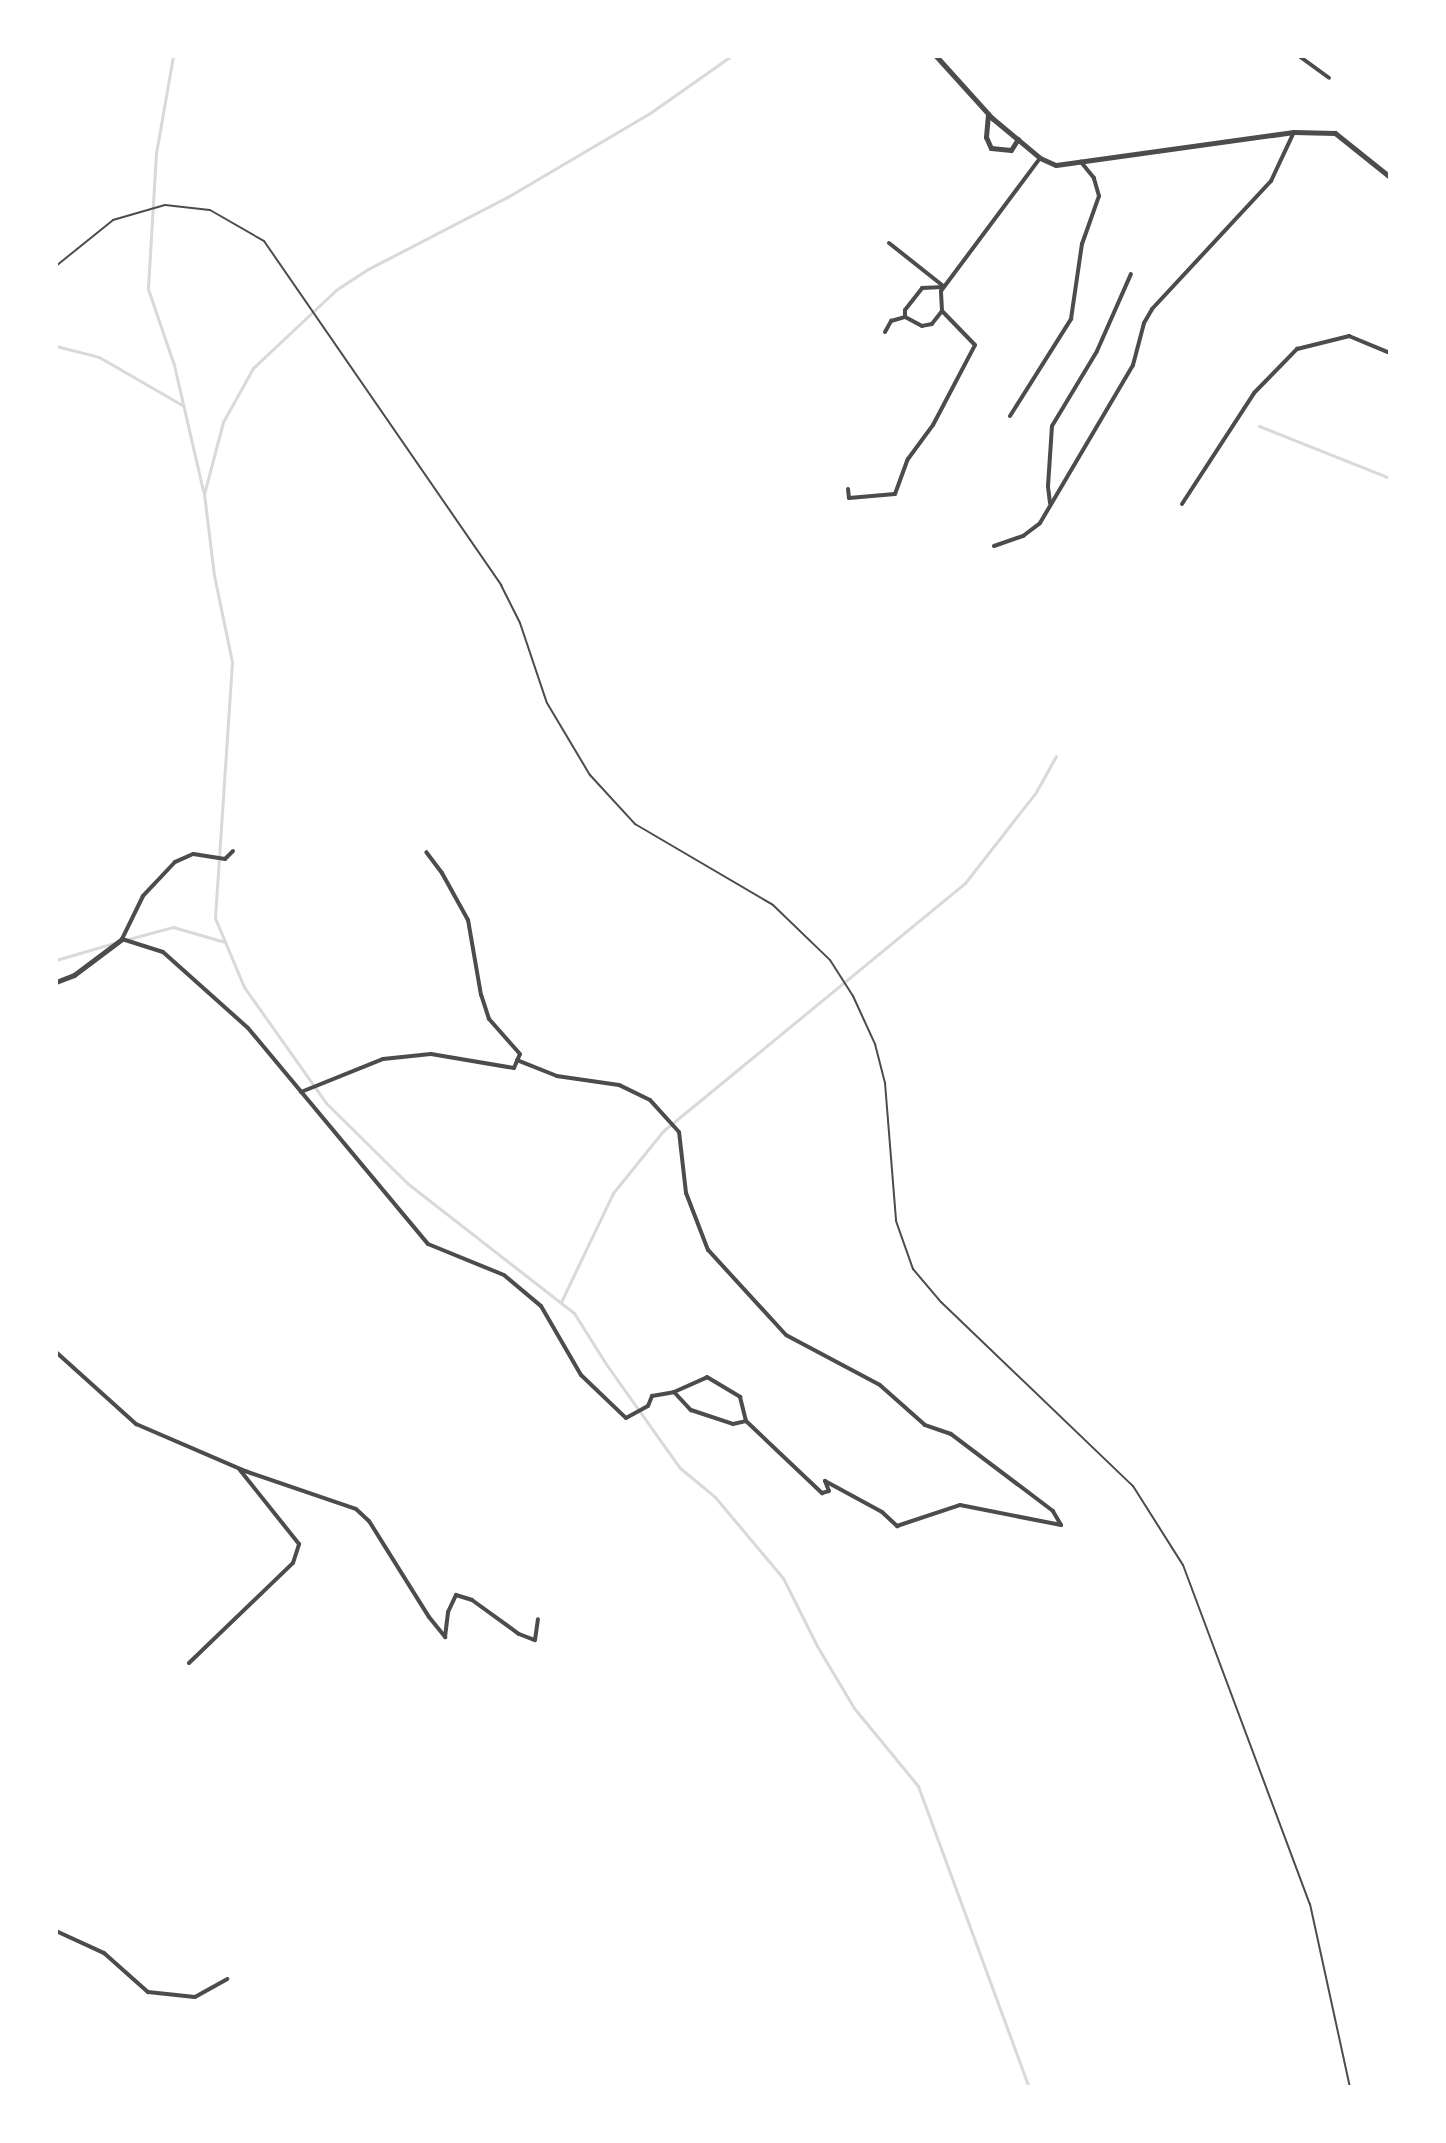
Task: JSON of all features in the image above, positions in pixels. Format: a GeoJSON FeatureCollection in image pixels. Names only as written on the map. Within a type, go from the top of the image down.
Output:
{"type":"FeatureCollection","features":[{"type":"Feature","properties":{"kind":"street"},"geometry":{"type":"LineString","coordinates":[[936,56],[988,113],[1040,158],[1056,165],[1294,132],[1335,133],[1390,177]]}},
{"type":"Feature","properties":{"kind":"street"},"geometry":{"type":"LineString","coordinates":[[1299,56],[1329,78]]}},
{"type":"Feature","properties":{"kind":"street"},"geometry":{"type":"LineString","coordinates":[[988,113],[986,137],[991,148],[1011,150],[1018,139]]}},
{"type":"Feature","properties":{"kind":"street"},"geometry":{"type":"LineString","coordinates":[[994,546],[1033,531],[1133,365],[1144,323],[1152,309],[1271,181],[1294,132]]}},
{"type":"Feature","properties":{"kind":"street"},"geometry":{"type":"LineString","coordinates":[[885,332],[891,321],[905,317],[922,326],[939,318],[943,287],[1040,158]]}},
{"type":"Feature","properties":{"kind":"street"},"geometry":{"type":"LineString","coordinates":[[1010,416],[1071,319],[1082,244],[1099,196],[1094,178],[1081,161]]}},
{"type":"Feature","properties":{"kind":"street"},"geometry":{"type":"LineString","coordinates":[[889,243],[943,287]]}},
{"type":"Feature","properties":{"kind":"street"},"geometry":{"type":"LineString","coordinates":[[1050,505],[1048,486],[1052,426],[1097,351],[1131,274]]}},
{"type":"Feature","properties":{"kind":"street"},"geometry":{"type":"LineString","coordinates":[[905,317],[905,310],[922,288],[943,287]]}},
{"type":"Feature","properties":{"kind":"street"},"geometry":{"type":"LineString","coordinates":[[848,489],[849,498],[895,494],[908,459],[933,425],[975,345],[942,311]]}},
{"type":"Feature","properties":{"kind":"street"},"geometry":{"type":"LineString","coordinates":[[1182,504],[1254,393],[1297,349],[1349,336],[1390,353]]}},
{"type":"Feature","properties":{"kind":"street"},"geometry":{"type":"LineString","coordinates":[[56,982],[74,975],[122,939],[143,896],[175,862],[193,854],[225,859],[233,851]]}},
{"type":"Feature","properties":{"kind":"street"},"geometry":{"type":"LineString","coordinates":[[301,1092],[383,1059],[431,1054],[514,1068],[520,1054],[486,1012],[468,920],[442,873],[426,852]]}},
{"type":"Feature","properties":{"kind":"street"},"geometry":{"type":"LineString","coordinates":[[122,939],[163,952],[248,1028],[428,1244],[504,1275],[541,1306],[581,1375],[626,1418],[648,1406],[652,1396],[674,1392],[707,1377],[740,1397],[746,1421],[822,1493],[829,1491],[825,1481],[882,1512],[897,1526],[950,1505],[1061,1525],[1053,1511],[951,1434],[925,1425],[880,1385],[786,1335],[708,1250],[686,1193],[679,1132],[650,1100],[619,1085],[557,1076],[517,1060]]}},
{"type":"Feature","properties":{"kind":"street"},"geometry":{"type":"LineString","coordinates":[[56,1352],[136,1424],[238,1469],[356,1509],[369,1521],[429,1617],[445,1637],[448,1612],[456,1595],[472,1600],[519,1634],[535,1640],[538,1619]]}},
{"type":"Feature","properties":{"kind":"street"},"geometry":{"type":"LineString","coordinates":[[674,1392],[691,1410],[733,1424],[746,1421]]}},
{"type":"Feature","properties":{"kind":"street"},"geometry":{"type":"LineString","coordinates":[[189,1663],[293,1563],[299,1544],[238,1469]]}},
{"type":"Feature","properties":{"kind":"street"},"geometry":{"type":"LineString","coordinates":[[56,1931],[104,1953],[148,1992],[195,1997],[227,1979]]}},
{"type":"Feature","properties":{"kind":"lane"},"geometry":{"type":"LineString","coordinates":[[56,266],[113,220],[165,205],[210,210],[264,241],[501,585],[520,623],[547,703],[590,775],[635,824],[773,905],[830,960],[853,996],[878,1057],[890,1125],[896,1221],[913,1269],[941,1302],[1133,1486],[1183,1565],[1310,1904],[1350,2087]]}},
{"type":"Feature","properties":{"kind":"waterway"},"geometry":{"type":"LineString","coordinates":[[173,56],[156,153],[148,289],[174,365],[203,491]]}},
{"type":"Feature","properties":{"kind":"waterway"},"geometry":{"type":"LineString","coordinates":[[731,56],[650,113],[509,196],[368,269],[336,290],[253,368],[223,422],[204,494],[214,575],[232,662],[215,918],[244,987],[326,1103],[407,1183],[574,1313],[680,1468],[715,1497],[783,1578],[817,1646],[854,1708],[918,1786],[1029,2087]]}},
{"type":"Feature","properties":{"kind":"waterway"},"geometry":{"type":"LineString","coordinates":[[56,346],[99,357],[182,405]]}},
{"type":"Feature","properties":{"kind":"waterway"},"geometry":{"type":"LineString","coordinates":[[1259,426],[1390,478]]}},
{"type":"Feature","properties":{"kind":"waterway"},"geometry":{"type":"LineString","coordinates":[[561,1302],[613,1193],[663,1131],[965,883],[1036,792],[1056,756]]}},
{"type":"Feature","properties":{"kind":"waterway"},"geometry":{"type":"LineString","coordinates":[[125,940],[173,927],[225,942]]}},
{"type":"Feature","properties":{"kind":"waterway"},"geometry":{"type":"LineString","coordinates":[[56,960],[114,943]]}}]}
